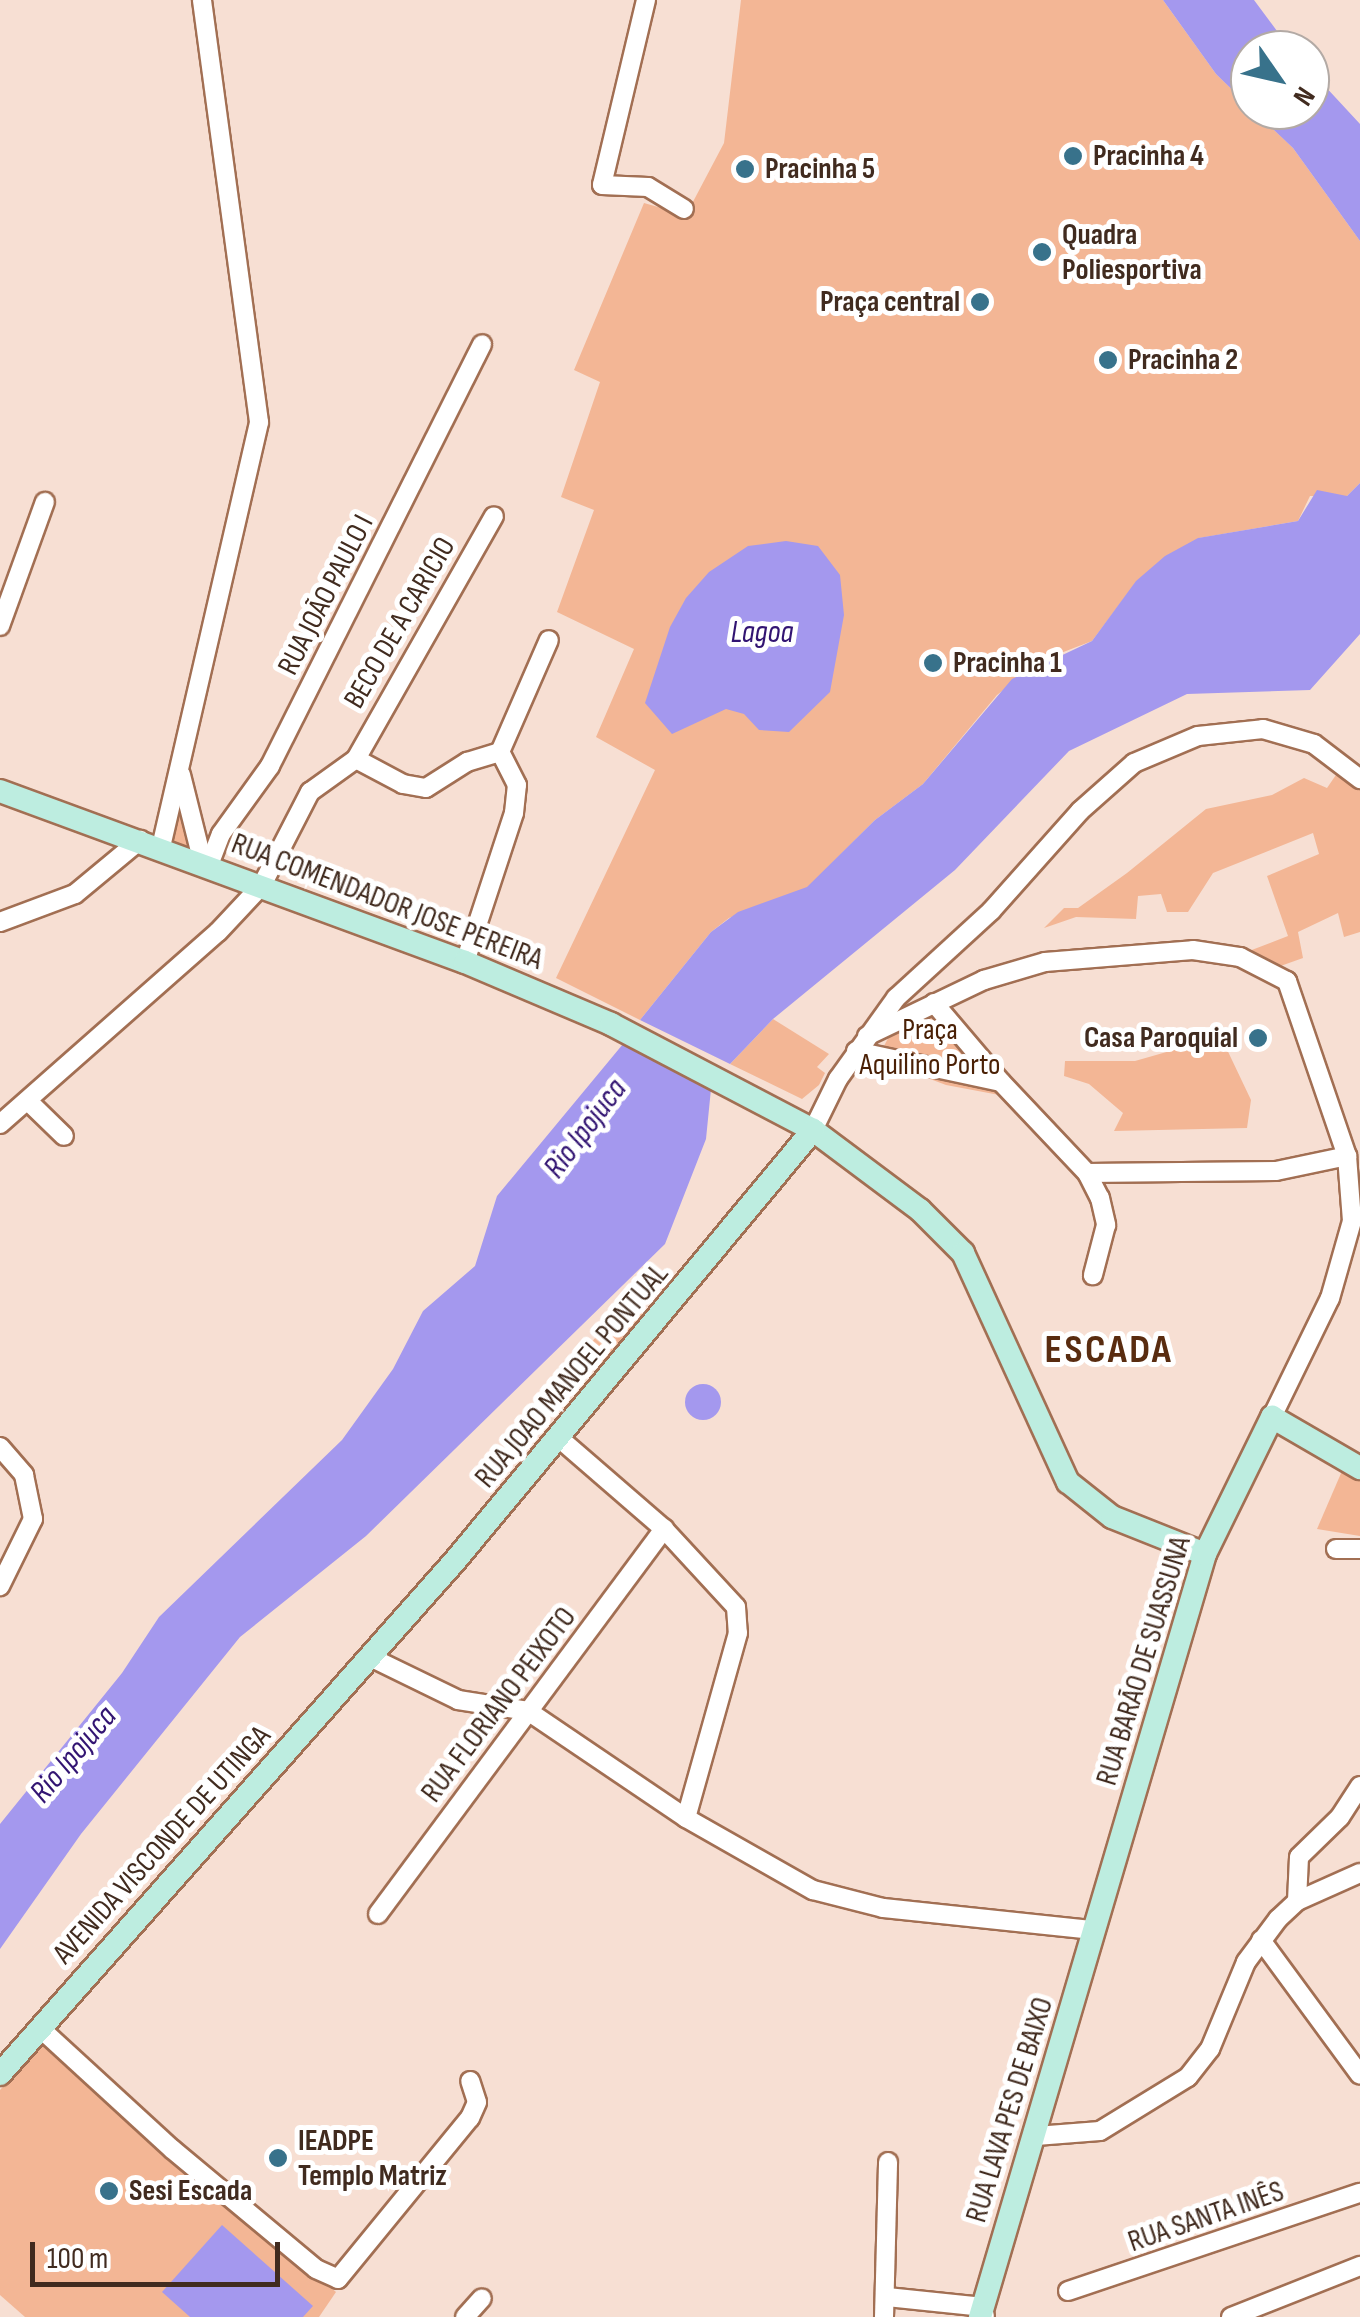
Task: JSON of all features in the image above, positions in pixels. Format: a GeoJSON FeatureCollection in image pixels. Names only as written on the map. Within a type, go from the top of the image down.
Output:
{"type":"FeatureCollection","features":[{"type":"Feature","properties":{"kind":"street"},"geometry":{"type":"LineString","coordinates":[[0,922],[99,880],[150,844],[181,774],[259,422],[202,0]]}},
{"type":"Feature","properties":{"kind":"street"},"geometry":{"type":"LineString","coordinates":[[646,0],[602,185],[648,187],[684,209]]}},
{"type":"Feature","properties":{"kind":"street","name":"RUA JOÃO PAULO I"},"geometry":{"type":"LineString","coordinates":[[206,864],[221,834],[270,766],[482,344]]}},
{"type":"Feature","properties":{"kind":"street"},"geometry":{"type":"LineString","coordinates":[[0,626],[46,502]]}},
{"type":"Feature","properties":{"kind":"street","name":"BECO DE A CARICIO"},"geometry":{"type":"LineString","coordinates":[[356,758],[494,516]]}},
{"type":"Feature","properties":{"kind":"street"},"geometry":{"type":"LineString","coordinates":[[466,962],[514,813],[517,786],[500,752],[548,640]]}},
{"type":"Feature","properties":{"kind":"street"},"geometry":{"type":"LineString","coordinates":[[813,1130],[862,1044],[916,977],[991,912],[1080,811],[1134,763],[1198,736],[1263,729],[1314,744],[1360,779]]}},
{"type":"Feature","properties":{"kind":"street"},"geometry":{"type":"LineString","coordinates":[[0,1124],[180,969],[262,885],[310,792],[356,758],[403,784],[426,788],[467,762],[500,752]]}},
{"type":"Feature","properties":{"kind":"street"},"geometry":{"type":"LineString","coordinates":[[181,774],[206,864]]}},
{"type":"Feature","properties":{"kind":"street","name":"RUA COMENDADOR JOSE PEREIRA"},"geometry":{"type":"LineString","coordinates":[[0,791],[466,962],[611,1024],[813,1130],[920,1210],[963,1254],[1068,1482],[1112,1517],[1205,1554]]}},
{"type":"Feature","properties":{"kind":"street"},"geometry":{"type":"LineString","coordinates":[[862,1044],[934,1003],[1045,962],[1170,950],[1240,958],[1287,980],[1347,1156],[1350,1240],[1330,1298],[1272,1418],[1360,1468]]}},
{"type":"Feature","properties":{"kind":"street"},"geometry":{"type":"LineString","coordinates":[[934,1003],[1001,1082],[1087,1172],[1106,1225],[1093,1275]]}},
{"type":"Feature","properties":{"kind":"street"},"geometry":{"type":"LineString","coordinates":[[862,1044],[1001,1082]]}},
{"type":"Feature","properties":{"kind":"street"},"geometry":{"type":"LineString","coordinates":[[28,1101],[64,1136]]}},
{"type":"Feature","properties":{"kind":"street","name":"RUA JOAO MANOEL PONTUAL"},"geometry":{"type":"LineString","coordinates":[[370,1656],[559,1438],[813,1130]]}},
{"type":"Feature","properties":{"kind":"street"},"geometry":{"type":"LineString","coordinates":[[1087,1172],[1276,1171],[1347,1156]]}},
{"type":"Feature","properties":{"kind":"street","name":"RUA BARÃO DE SUASSUNA"},"geometry":{"type":"LineString","coordinates":[[1094,1930],[1205,1554],[1272,1418]]}},
{"type":"Feature","properties":{"kind":"street"},"geometry":{"type":"LineString","coordinates":[[559,1438],[664,1529],[729,1596],[739,1619],[686,1818]]}},
{"type":"Feature","properties":{"kind":"street"},"geometry":{"type":"LineString","coordinates":[[0,1447],[24,1475],[32,1519],[0,1586]]}},
{"type":"Feature","properties":{"kind":"street","name":"RUA FLORIANO PEIXOTO"},"geometry":{"type":"LineString","coordinates":[[378,1914],[664,1529]]}},
{"type":"Feature","properties":{"kind":"street"},"geometry":{"type":"LineString","coordinates":[[1336,1549],[1360,1549]]}},
{"type":"Feature","properties":{"kind":"street"},"geometry":{"type":"LineString","coordinates":[[370,1656],[458,1700],[528,1711],[686,1818],[782,1876],[846,1901],[1094,1930]]}},
{"type":"Feature","properties":{"kind":"street","name":"AVENIDA VISCONDE DE UTINGA"},"geometry":{"type":"LineString","coordinates":[[0,2074],[370,1656]]}},
{"type":"Feature","properties":{"kind":"street"},"geometry":{"type":"LineString","coordinates":[[1296,1901],[1295,1874],[1304,1850],[1340,1817],[1360,1786]]}},
{"type":"Feature","properties":{"kind":"street"},"geometry":{"type":"LineString","coordinates":[[1036,2136],[1100,2131],[1188,2078],[1210,2049],[1231,1992],[1261,1940],[1296,1901],[1360,1874]]}},
{"type":"Feature","properties":{"kind":"street","name":"RUA LAVA PES DE BAIXO"},"geometry":{"type":"LineString","coordinates":[[983,2314],[1094,1930]]}},
{"type":"Feature","properties":{"kind":"street"},"geometry":{"type":"LineString","coordinates":[[1261,1940],[1360,2074]]}},
{"type":"Feature","properties":{"kind":"street"},"geometry":{"type":"LineString","coordinates":[[40,2028],[172,2149],[316,2269],[338,2278],[470,2118],[477,2102],[470,2081]]}},
{"type":"Feature","properties":{"kind":"street"},"geometry":{"type":"LineString","coordinates":[[884,2317],[888,2162]]}},
{"type":"Feature","properties":{"kind":"street","name":"RUA SANTA INÊS"},"geometry":{"type":"LineString","coordinates":[[1068,2291],[1360,2193]]}},
{"type":"Feature","properties":{"kind":"street"},"geometry":{"type":"LineString","coordinates":[[1231,2317],[1360,2266]]}},
{"type":"Feature","properties":{"kind":"street"},"geometry":{"type":"LineString","coordinates":[[887,2297],[983,2314]]}},
{"type":"Feature","properties":{"kind":"street"},"geometry":{"type":"LineString","coordinates":[[466,2317],[482,2298]]}},
{"type":"Feature","properties":{"kind":"green space"},"geometry":{"type":"Polygon","coordinates":[[[741,0],[1163,0],[1230,87],[1230,130],[1274,130],[1293,148],[1360,241],[1360,483],[1347,496],[1310,496],[1298,521],[1199,538],[1137,581],[1092,641],[1040,661],[997,695],[923,784],[875,820],[807,888],[729,918],[711,932],[640,1020],[556,978],[655,770],[596,737],[634,649],[557,612],[594,510],[561,497],[600,382],[574,370],[644,203],[686,215],[724,143],[741,0]]]}},
{"type":"Feature","properties":{"kind":"green space"},"geometry":{"type":"Polygon","coordinates":[[[1338,772],[1360,790],[1360,932],[1344,937],[1338,913],[1298,932],[1303,958],[1264,972],[1236,956],[1288,936],[1267,876],[1319,854],[1313,833],[1213,873],[1188,912],[1167,912],[1161,894],[1138,896],[1136,919],[1076,917],[1044,928],[1064,908],[1078,908],[1127,873],[1206,809],[1272,795],[1304,778],[1327,788],[1338,772]]]}},
{"type":"Feature","properties":{"kind":"green space"},"geometry":{"type":"Polygon","coordinates":[[[181,792],[196,856],[154,840],[181,792]]]}},
{"type":"Feature","properties":{"kind":"green space","name":"Praça Aquilino Porto"},"geometry":{"type":"Polygon","coordinates":[[[935,1007],[1020,1099],[946,1085],[877,1059],[892,1031],[935,1007]]]}},
{"type":"Feature","properties":{"kind":"green space"},"geometry":{"type":"Polygon","coordinates":[[[773,1019],[829,1054],[817,1067],[825,1073],[819,1085],[802,1099],[730,1064],[773,1019]]]}},
{"type":"Feature","properties":{"kind":"green space"},"geometry":{"type":"Polygon","coordinates":[[[1222,1039],[1251,1100],[1247,1128],[1114,1131],[1123,1113],[1089,1084],[1064,1076],[1065,1061],[1135,1061],[1222,1039]]]}},
{"type":"Feature","properties":{"kind":"green space"},"geometry":{"type":"Polygon","coordinates":[[[627,1300],[646,1316],[605,1365],[586,1349],[627,1300]]]}},
{"type":"Feature","properties":{"kind":"green space"},"geometry":{"type":"Polygon","coordinates":[[[1342,1471],[1360,1477],[1360,1536],[1317,1529],[1342,1471]]]}},
{"type":"Feature","properties":{"kind":"green space","name":"Sesi Escada"},"geometry":{"type":"Polygon","coordinates":[[[43,2043],[336,2292],[319,2317],[25,2317],[0,2295],[0,2090],[43,2043]]]}},
{"type":"Feature","properties":{"kind":"water"},"geometry":{"type":"Polygon","coordinates":[[[1163,0],[1254,0],[1276,30],[1230,30],[1230,88],[1163,0]]]}},
{"type":"Feature","properties":{"kind":"water"},"geometry":{"type":"Polygon","coordinates":[[[1330,92],[1360,124],[1360,241],[1293,148],[1274,130],[1330,130],[1330,92]]]}},
{"type":"Feature","properties":{"kind":"water"},"geometry":{"type":"Polygon","coordinates":[[[1360,483],[1360,634],[1310,690],[1187,694],[1069,751],[955,870],[773,1019],[730,1064],[640,1020],[711,932],[738,912],[807,887],[875,820],[923,784],[1012,679],[1092,641],[1136,581],[1165,556],[1198,538],[1298,521],[1317,490],[1347,496],[1360,483]]]}},
{"type":"Feature","properties":{"kind":"water","name":"Lagoa"},"geometry":{"type":"Polygon","coordinates":[[[786,541],[818,546],[840,575],[844,615],[830,692],[789,732],[759,730],[744,714],[726,709],[672,734],[645,703],[670,627],[686,598],[709,572],[748,546],[786,541]]]}},
{"type":"Feature","properties":{"kind":"water","name":"Rio Ipojuca"},"geometry":{"type":"Polygon","coordinates":[[[623,1044],[711,1089],[706,1139],[665,1244],[366,1536],[240,1637],[81,1834],[0,1949],[0,1824],[122,1673],[159,1617],[342,1440],[393,1369],[423,1311],[475,1266],[497,1196],[623,1044]]]}},
{"type":"Feature","properties":{"kind":"water"},"geometry":{"type":"Polygon","coordinates":[[[703,1384],[715,1390],[721,1402],[715,1414],[703,1420],[691,1414],[685,1402],[691,1390],[703,1384]]]}},
{"type":"Feature","properties":{"kind":"water"},"geometry":{"type":"Polygon","coordinates":[[[222,2225],[313,2306],[303,2317],[190,2317],[162,2292],[222,2225]]]}},
{"type":"Feature","properties":{"kind":"place","name":"Pracinha 4"},"geometry":{"type":"Point","coordinates":[1073,156]}},
{"type":"Feature","properties":{"kind":"place","name":"Pracinha 5"},"geometry":{"type":"Point","coordinates":[745,169]}},
{"type":"Feature","properties":{"kind":"place","name":"Quadra Poliesportiva"},"geometry":{"type":"Point","coordinates":[1042,252]}},
{"type":"Feature","properties":{"kind":"place","name":"Praça central"},"geometry":{"type":"Point","coordinates":[980,302]}},
{"type":"Feature","properties":{"kind":"place","name":"Pracinha 2"},"geometry":{"type":"Point","coordinates":[1108,360]}},
{"type":"Feature","properties":{"kind":"place","name":"Pracinha 1"},"geometry":{"type":"Point","coordinates":[933,663]}},
{"type":"Feature","properties":{"kind":"place","name":"Casa Paroquial"},"geometry":{"type":"Point","coordinates":[1258,1038]}},
{"type":"Feature","properties":{"kind":"place","name":"IEADPE Templo Matriz"},"geometry":{"type":"Point","coordinates":[278,2158]}},
{"type":"Feature","properties":{"kind":"place","name":"Sesi Escada"},"geometry":{"type":"Point","coordinates":[109,2191]}},
{"type":"Feature","properties":{"kind":"district","name":"ESCADA"},"geometry":{"type":"Point","coordinates":[1109,1350]}}]}
